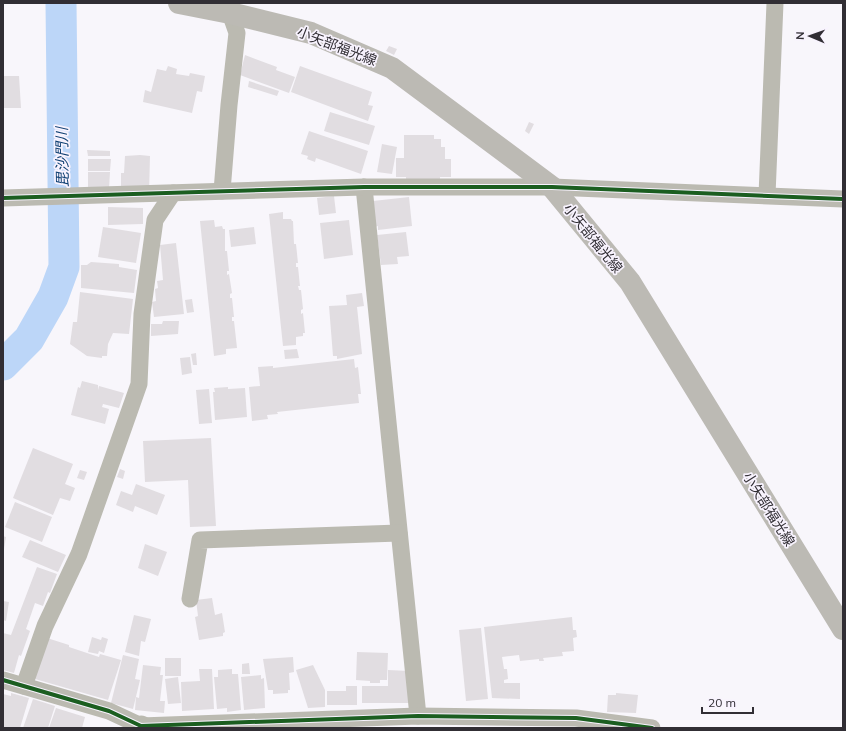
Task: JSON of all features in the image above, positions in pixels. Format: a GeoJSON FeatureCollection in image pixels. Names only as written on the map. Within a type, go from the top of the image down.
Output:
{"type":"FeatureCollection","features":[{"type":"Feature","properties":{"kind":"main road","name":"小矢部福光線"},"geometry":{"type":"LineString","coordinates":[[179,3],[230,8],[311,33],[392,68],[552,187],[630,282],[843,629]]}},
{"type":"Feature","properties":{"kind":"street"},"geometry":{"type":"LineString","coordinates":[[766,195],[775,3]]}},
{"type":"Feature","properties":{"kind":"street"},"geometry":{"type":"LineString","coordinates":[[222,191],[237,33],[230,8]]}},
{"type":"Feature","properties":{"kind":"street"},"geometry":{"type":"LineString","coordinates":[[3,198],[364,187],[552,187],[843,199]]}},
{"type":"Feature","properties":{"kind":"street"},"geometry":{"type":"LineString","coordinates":[[364,187],[418,716]]}},
{"type":"Feature","properties":{"kind":"street"},"geometry":{"type":"LineString","coordinates":[[24,686],[45,626],[79,554],[139,384],[142,314],[155,220],[173,193]]}},
{"type":"Feature","properties":{"kind":"street"},"geometry":{"type":"LineString","coordinates":[[190,599],[200,540],[399,533]]}},
{"type":"Feature","properties":{"kind":"street"},"geometry":{"type":"LineString","coordinates":[[3,680],[109,711],[143,727],[418,716],[576,718],[652,728]]}},
{"type":"Feature","properties":{"kind":"building"},"geometry":{"type":"Polygon","coordinates":[[[389,46],[397,49],[394,55],[386,51],[389,46]]]}},
{"type":"Feature","properties":{"kind":"building"},"geometry":{"type":"Polygon","coordinates":[[[245,55],[277,67],[276,70],[295,77],[289,93],[240,75],[245,55]]]}},
{"type":"Feature","properties":{"kind":"building"},"geometry":{"type":"Polygon","coordinates":[[[168,66],[177,69],[176,74],[189,76],[190,73],[205,76],[202,92],[197,91],[192,113],[143,102],[145,90],[151,92],[157,69],[166,71],[168,66]]]}},
{"type":"Feature","properties":{"kind":"building"},"geometry":{"type":"Polygon","coordinates":[[[300,66],[372,92],[368,105],[373,106],[368,121],[291,92],[300,66]]]}},
{"type":"Feature","properties":{"kind":"building"},"geometry":{"type":"Polygon","coordinates":[[[3,76],[19,76],[21,108],[3,108],[3,76]]]}},
{"type":"Feature","properties":{"kind":"building"},"geometry":{"type":"Polygon","coordinates":[[[249,81],[279,91],[277,96],[248,87],[249,81]]]}},
{"type":"Feature","properties":{"kind":"building"},"geometry":{"type":"Polygon","coordinates":[[[330,112],[375,126],[369,145],[324,131],[330,112]]]}},
{"type":"Feature","properties":{"kind":"building"},"geometry":{"type":"Polygon","coordinates":[[[529,122],[534,124],[529,134],[525,131],[529,122]]]}},
{"type":"Feature","properties":{"kind":"building"},"geometry":{"type":"Polygon","coordinates":[[[309,131],[368,151],[361,174],[316,158],[315,162],[307,159],[308,156],[301,154],[309,131]]]}},
{"type":"Feature","properties":{"kind":"building"},"geometry":{"type":"Polygon","coordinates":[[[404,135],[434,135],[434,139],[441,139],[441,147],[445,147],[445,159],[451,159],[451,177],[440,177],[440,180],[406,180],[406,177],[396,177],[396,158],[404,158],[404,135]]]}},
{"type":"Feature","properties":{"kind":"building"},"geometry":{"type":"Polygon","coordinates":[[[382,144],[397,147],[392,174],[377,172],[382,144]]]}},
{"type":"Feature","properties":{"kind":"building"},"geometry":{"type":"Polygon","coordinates":[[[87,150],[110,151],[110,156],[88,156],[87,150]]]}},
{"type":"Feature","properties":{"kind":"building"},"geometry":{"type":"Polygon","coordinates":[[[125,156],[150,156],[149,194],[121,187],[121,173],[124,173],[125,156]]]}},
{"type":"Feature","properties":{"kind":"building"},"geometry":{"type":"Polygon","coordinates":[[[88,159],[111,159],[110,171],[88,171],[88,159]]]}},
{"type":"Feature","properties":{"kind":"building"},"geometry":{"type":"Polygon","coordinates":[[[88,172],[110,172],[109,189],[88,188],[88,172]]]}},
{"type":"Feature","properties":{"kind":"building"},"geometry":{"type":"Polygon","coordinates":[[[334,196],[336,213],[319,215],[317,198],[334,196]]]}},
{"type":"Feature","properties":{"kind":"building"},"geometry":{"type":"Polygon","coordinates":[[[409,197],[412,226],[378,230],[378,226],[375,227],[373,201],[409,197]]]}},
{"type":"Feature","properties":{"kind":"building"},"geometry":{"type":"Polygon","coordinates":[[[108,207],[143,208],[143,224],[108,225],[108,207]]]}},
{"type":"Feature","properties":{"kind":"building"},"geometry":{"type":"Polygon","coordinates":[[[283,212],[283,219],[291,219],[293,221],[294,244],[296,244],[298,263],[296,263],[296,267],[298,267],[300,286],[298,286],[299,290],[301,290],[303,309],[301,310],[301,314],[303,313],[305,333],[303,333],[303,336],[296,337],[296,345],[283,346],[269,214],[283,212]]]}},
{"type":"Feature","properties":{"kind":"building"},"geometry":{"type":"Polygon","coordinates":[[[214,220],[215,227],[222,226],[223,229],[225,229],[225,251],[227,251],[229,271],[227,271],[227,275],[229,274],[232,293],[230,294],[230,298],[232,298],[234,317],[232,317],[232,321],[234,321],[237,348],[226,349],[226,354],[214,356],[200,221],[214,220]]]}},
{"type":"Feature","properties":{"kind":"building"},"geometry":{"type":"Polygon","coordinates":[[[349,220],[353,255],[324,259],[320,223],[349,220]]]}},
{"type":"Feature","properties":{"kind":"building"},"geometry":{"type":"Polygon","coordinates":[[[103,227],[141,233],[136,263],[98,257],[103,227]]]}},
{"type":"Feature","properties":{"kind":"building"},"geometry":{"type":"Polygon","coordinates":[[[254,227],[256,244],[231,247],[229,230],[254,227]]]}},
{"type":"Feature","properties":{"kind":"building"},"geometry":{"type":"Polygon","coordinates":[[[406,232],[409,256],[397,257],[398,264],[381,265],[377,235],[406,232]]]}},
{"type":"Feature","properties":{"kind":"building"},"geometry":{"type":"Polygon","coordinates":[[[176,243],[184,314],[154,317],[152,302],[156,301],[155,289],[158,288],[157,281],[163,280],[160,245],[176,243]]]}},
{"type":"Feature","properties":{"kind":"building"},"geometry":{"type":"Polygon","coordinates":[[[91,262],[119,264],[119,267],[137,270],[134,293],[81,288],[81,265],[87,265],[91,262]]]}},
{"type":"Feature","properties":{"kind":"building"},"geometry":{"type":"Polygon","coordinates":[[[80,292],[133,299],[129,334],[113,333],[108,344],[107,356],[102,356],[102,358],[87,356],[70,344],[73,322],[77,322],[80,292]]]}},
{"type":"Feature","properties":{"kind":"building"},"geometry":{"type":"Polygon","coordinates":[[[362,293],[364,306],[357,307],[362,354],[337,359],[337,356],[333,356],[329,306],[347,305],[346,295],[362,293]]]}},
{"type":"Feature","properties":{"kind":"building"},"geometry":{"type":"Polygon","coordinates":[[[192,299],[194,312],[187,313],[185,300],[192,299]]]}},
{"type":"Feature","properties":{"kind":"building"},"geometry":{"type":"Polygon","coordinates":[[[163,321],[179,321],[178,334],[151,336],[151,324],[162,324],[163,321]]]}},
{"type":"Feature","properties":{"kind":"building"},"geometry":{"type":"Polygon","coordinates":[[[297,349],[299,358],[285,359],[284,350],[297,349]]]}},
{"type":"Feature","properties":{"kind":"building"},"geometry":{"type":"Polygon","coordinates":[[[196,353],[197,365],[193,365],[191,354],[196,353]]]}},
{"type":"Feature","properties":{"kind":"building"},"geometry":{"type":"Polygon","coordinates":[[[190,357],[192,373],[182,375],[180,358],[190,357]]]}},
{"type":"Feature","properties":{"kind":"building"},"geometry":{"type":"Polygon","coordinates":[[[354,359],[355,368],[358,367],[361,394],[358,394],[359,403],[277,412],[278,414],[267,415],[268,419],[252,421],[249,387],[260,386],[258,367],[273,366],[273,368],[354,359]]]}},
{"type":"Feature","properties":{"kind":"building"},"geometry":{"type":"Polygon","coordinates":[[[82,381],[98,385],[98,390],[99,386],[124,393],[119,408],[103,404],[102,407],[109,409],[105,424],[71,415],[78,387],[80,388],[82,381]]]}},
{"type":"Feature","properties":{"kind":"building"},"geometry":{"type":"Polygon","coordinates":[[[228,387],[228,389],[245,388],[247,417],[215,420],[214,388],[228,387]]]}},
{"type":"Feature","properties":{"kind":"building"},"geometry":{"type":"Polygon","coordinates":[[[209,389],[212,423],[199,424],[196,390],[209,389]]]}},
{"type":"Feature","properties":{"kind":"building"},"geometry":{"type":"Polygon","coordinates":[[[211,438],[216,526],[190,527],[188,480],[145,482],[143,441],[211,438]]]}},
{"type":"Feature","properties":{"kind":"building"},"geometry":{"type":"Polygon","coordinates":[[[33,448],[73,464],[65,484],[75,488],[70,501],[60,498],[53,515],[13,498],[33,448]]]}},
{"type":"Feature","properties":{"kind":"building"},"geometry":{"type":"Polygon","coordinates":[[[120,469],[125,471],[123,479],[117,477],[120,469]]]}},
{"type":"Feature","properties":{"kind":"building"},"geometry":{"type":"Polygon","coordinates":[[[80,470],[87,472],[84,480],[77,478],[80,470]]]}},
{"type":"Feature","properties":{"kind":"building"},"geometry":{"type":"Polygon","coordinates":[[[136,484],[165,495],[157,515],[135,506],[133,512],[116,505],[121,491],[132,495],[136,484]]]}},
{"type":"Feature","properties":{"kind":"building"},"geometry":{"type":"Polygon","coordinates":[[[15,502],[52,517],[42,542],[5,527],[15,502]]]}},
{"type":"Feature","properties":{"kind":"building"},"geometry":{"type":"Polygon","coordinates":[[[3,536],[6,537],[4,549],[3,549],[3,536]]]}},
{"type":"Feature","properties":{"kind":"building"},"geometry":{"type":"Polygon","coordinates":[[[30,540],[66,555],[58,572],[22,557],[30,540]]]}},
{"type":"Feature","properties":{"kind":"building"},"geometry":{"type":"Polygon","coordinates":[[[145,544],[167,552],[158,576],[138,568],[145,544]]]}},
{"type":"Feature","properties":{"kind":"building"},"geometry":{"type":"Polygon","coordinates":[[[37,567],[57,574],[50,593],[48,592],[43,606],[35,603],[26,629],[30,631],[21,656],[19,655],[14,673],[3,670],[3,633],[11,635],[37,567]]]}},
{"type":"Feature","properties":{"kind":"building"},"geometry":{"type":"Polygon","coordinates":[[[212,598],[215,615],[222,613],[225,632],[223,633],[223,636],[199,640],[195,617],[198,616],[196,600],[212,598]]]}},
{"type":"Feature","properties":{"kind":"building"},"geometry":{"type":"Polygon","coordinates":[[[3,601],[9,602],[6,621],[3,620],[3,601]]]}},
{"type":"Feature","properties":{"kind":"building"},"geometry":{"type":"Polygon","coordinates":[[[134,615],[151,619],[145,642],[141,641],[139,656],[125,652],[134,615]]]}},
{"type":"Feature","properties":{"kind":"building"},"geometry":{"type":"Polygon","coordinates":[[[572,617],[573,630],[576,630],[577,637],[573,638],[574,651],[562,652],[563,656],[543,658],[544,661],[539,661],[539,659],[520,661],[519,655],[502,657],[504,669],[507,669],[508,679],[504,680],[504,683],[520,683],[520,699],[492,698],[484,627],[572,617]]]}},
{"type":"Feature","properties":{"kind":"building"},"geometry":{"type":"Polygon","coordinates":[[[481,628],[488,699],[466,701],[459,630],[481,628]]]}},
{"type":"Feature","properties":{"kind":"building"},"geometry":{"type":"Polygon","coordinates":[[[92,637],[101,640],[102,637],[108,639],[104,653],[99,651],[98,654],[88,652],[92,637]]]}},
{"type":"Feature","properties":{"kind":"building"},"geometry":{"type":"Polygon","coordinates":[[[47,638],[99,657],[100,654],[121,660],[108,700],[35,679],[47,638]]]}},
{"type":"Feature","properties":{"kind":"building"},"geometry":{"type":"Polygon","coordinates":[[[357,652],[388,653],[387,680],[380,680],[380,683],[370,683],[370,681],[356,680],[357,652]]]}},
{"type":"Feature","properties":{"kind":"building"},"geometry":{"type":"Polygon","coordinates":[[[123,655],[139,659],[135,679],[140,680],[133,709],[111,703],[123,655]]]}},
{"type":"Feature","properties":{"kind":"building"},"geometry":{"type":"Polygon","coordinates":[[[293,657],[294,672],[289,673],[290,690],[288,690],[288,693],[273,694],[273,690],[268,690],[263,659],[293,657]]]}},
{"type":"Feature","properties":{"kind":"building"},"geometry":{"type":"Polygon","coordinates":[[[165,658],[181,658],[181,676],[165,676],[165,658]]]}},
{"type":"Feature","properties":{"kind":"building"},"geometry":{"type":"Polygon","coordinates":[[[249,663],[250,674],[242,674],[242,664],[249,663]]]}},
{"type":"Feature","properties":{"kind":"building"},"geometry":{"type":"Polygon","coordinates":[[[143,665],[161,667],[160,675],[163,675],[160,701],[165,701],[164,713],[135,710],[136,697],[139,698],[143,665]]]}},
{"type":"Feature","properties":{"kind":"building"},"geometry":{"type":"Polygon","coordinates":[[[313,665],[325,690],[325,707],[308,708],[296,670],[313,665]]]}},
{"type":"Feature","properties":{"kind":"building"},"geometry":{"type":"Polygon","coordinates":[[[199,669],[212,669],[214,709],[182,711],[181,682],[200,681],[199,669]]]}},
{"type":"Feature","properties":{"kind":"building"},"geometry":{"type":"Polygon","coordinates":[[[232,669],[232,674],[238,674],[241,710],[227,712],[227,708],[217,709],[214,677],[218,677],[218,670],[232,669]]]}},
{"type":"Feature","properties":{"kind":"building"},"geometry":{"type":"Polygon","coordinates":[[[388,670],[409,671],[411,703],[362,703],[362,686],[388,686],[388,670]]]}},
{"type":"Feature","properties":{"kind":"building"},"geometry":{"type":"Polygon","coordinates":[[[261,675],[261,679],[264,678],[265,708],[244,710],[241,677],[261,675]]]}},
{"type":"Feature","properties":{"kind":"building"},"geometry":{"type":"Polygon","coordinates":[[[178,677],[181,703],[168,704],[165,679],[178,677]]]}},
{"type":"Feature","properties":{"kind":"building"},"geometry":{"type":"Polygon","coordinates":[[[346,686],[357,686],[357,705],[327,705],[327,691],[346,691],[346,686]]]}},
{"type":"Feature","properties":{"kind":"building"},"geometry":{"type":"Polygon","coordinates":[[[11,693],[29,698],[20,728],[3,728],[3,694],[11,696],[11,693]]]}},
{"type":"Feature","properties":{"kind":"building"},"geometry":{"type":"Polygon","coordinates":[[[616,693],[638,695],[636,713],[607,712],[608,695],[616,695],[616,693]]]}},
{"type":"Feature","properties":{"kind":"building"},"geometry":{"type":"Polygon","coordinates":[[[33,699],[55,706],[48,728],[23,728],[33,699]]]}},
{"type":"Feature","properties":{"kind":"building"},"geometry":{"type":"Polygon","coordinates":[[[56,708],[85,717],[82,728],[49,728],[56,708]]]}},
{"type":"Feature","properties":{"kind":"waterway","name":"毘沙門川"},"geometry":{"type":"LineString","coordinates":[[3,365],[29,339],[53,297],[64,267],[61,3]]}},
{"type":"Feature","properties":{"kind":"cycle path"},"geometry":{"type":"LineString","coordinates":[[3,198],[364,187],[552,187],[843,199]]}},
{"type":"Feature","properties":{"kind":"cycle path"},"geometry":{"type":"LineString","coordinates":[[3,680],[109,711],[141,726],[418,716],[576,718],[652,728]]}}]}
